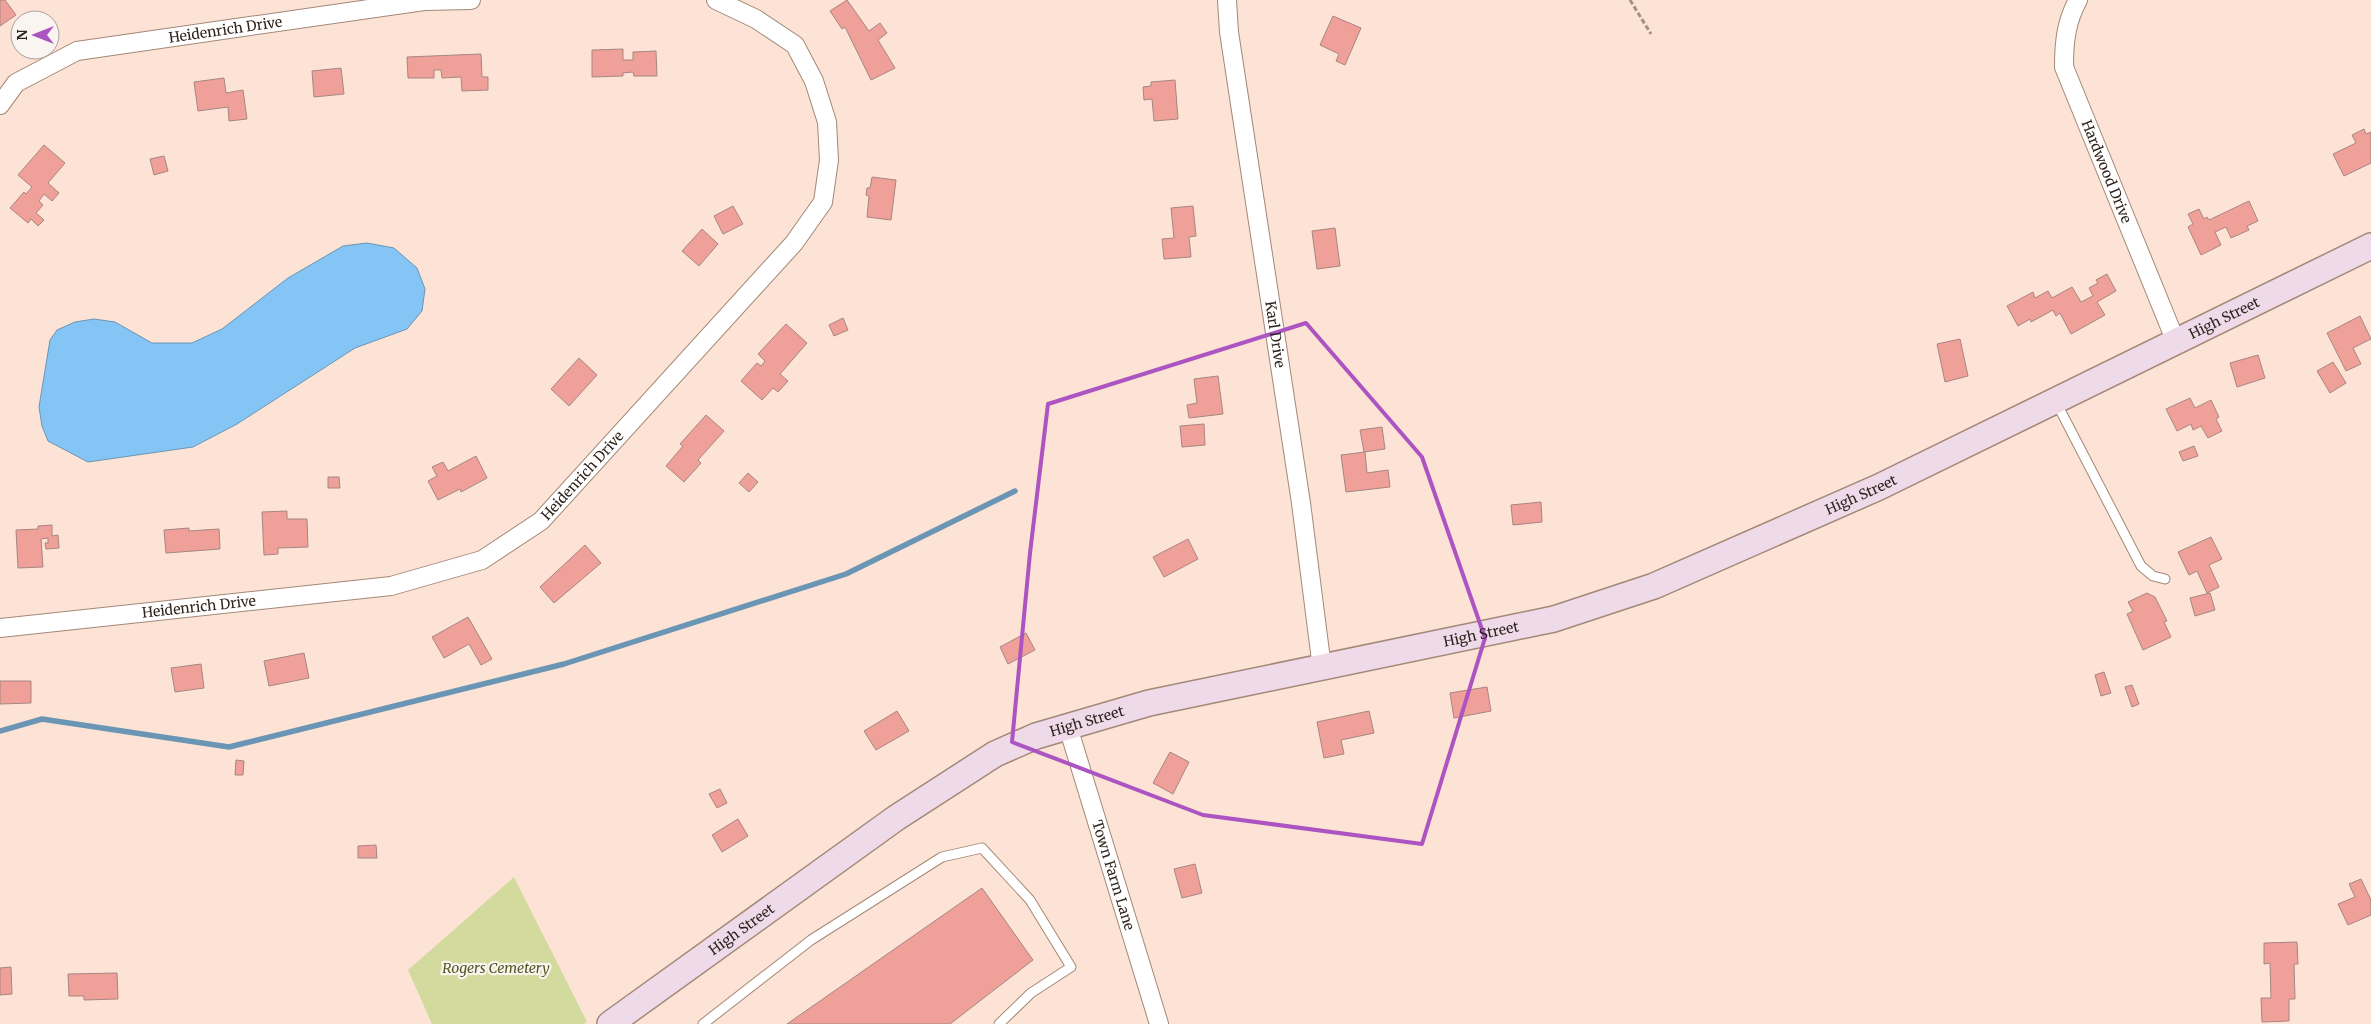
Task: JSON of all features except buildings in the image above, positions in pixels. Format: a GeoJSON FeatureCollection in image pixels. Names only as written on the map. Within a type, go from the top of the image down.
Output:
{"type":"FeatureCollection","features":[{"type":"Feature","properties":{"kind":"main road","name":"High Street"},"geometry":{"type":"LineString","coordinates":[[610,1024],[888,824],[951,780],[994,754],[1036,736],[1149,703],[1554,619],[1654,586],[1879,487],[2371,246]]}},
{"type":"Feature","properties":{"kind":"street","name":"Heidenrich Drive"},"geometry":{"type":"LineString","coordinates":[[0,105],[16,83],[77,51],[424,2],[471,0]]}},
{"type":"Feature","properties":{"kind":"street","name":"Heidenrich Drive"},"geometry":{"type":"LineString","coordinates":[[0,628],[391,586],[482,560],[541,521],[794,243],[823,202],[829,160],[827,122],[814,81],[795,45],[756,18],[716,0]]}},
{"type":"Feature","properties":{"kind":"street","name":"Karl Drive"},"geometry":{"type":"LineString","coordinates":[[1227,0],[1229,32],[1301,503],[1322,668]]}},
{"type":"Feature","properties":{"kind":"street","name":"Hardwood Drive"},"geometry":{"type":"LineString","coordinates":[[2078,0],[2070,14],[2064,39],[2064,67],[2176,342]]}},
{"type":"Feature","properties":{"kind":"street","name":"Town Farm Lane"},"geometry":{"type":"LineString","coordinates":[[1068,727],[1159,1024]]}},
{"type":"Feature","properties":{"kind":"lane"},"geometry":{"type":"LineString","coordinates":[[2055,401],[2141,566],[2153,576],[2165,579]]}},
{"type":"Feature","properties":{"kind":"lane"},"geometry":{"type":"LineString","coordinates":[[703,1024],[811,940],[942,857],[982,848],[1030,900],[1071,966],[1031,993],[999,1024]]}},
{"type":"Feature","properties":{"kind":"path"},"geometry":{"type":"LineString","coordinates":[[1630,0],[1650,34]]}},
{"type":"Feature","properties":{"kind":"highlighted area"},"geometry":{"type":"Polygon","coordinates":[[[1306,323],[1422,457],[1485,638],[1422,844],[1203,815],[1012,742],[1030,553],[1048,404],[1306,323]]]}},
{"type":"Feature","properties":{"kind":"green space","name":"Rogers Cemetery"},"geometry":{"type":"Polygon","coordinates":[[[514,877],[587,1022],[584,1024],[432,1024],[408,970],[514,877]]]}},
{"type":"Feature","properties":{"kind":"water"},"geometry":{"type":"Polygon","coordinates":[[[367,243],[394,248],[417,268],[425,289],[422,311],[407,329],[355,348],[237,424],[193,447],[88,462],[48,441],[42,426],[39,407],[50,340],[57,330],[75,322],[94,319],[115,322],[152,343],[192,343],[222,329],[288,278],[343,246],[367,243]]]}},
{"type":"Feature","properties":{"kind":"waterway"},"geometry":{"type":"LineString","coordinates":[[0,731],[42,719],[229,747],[564,664],[846,574],[1015,491]]}}]}
